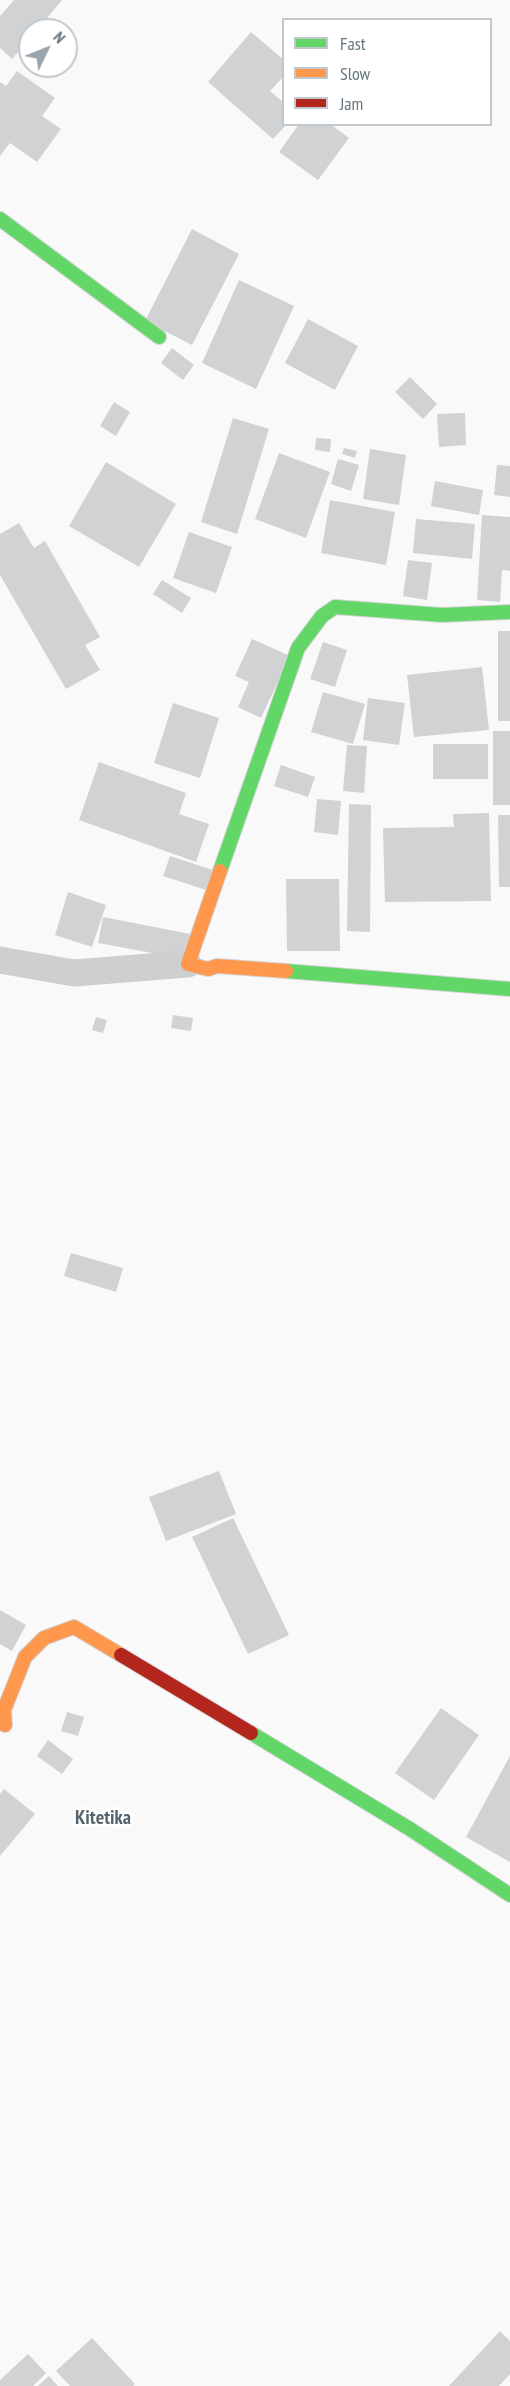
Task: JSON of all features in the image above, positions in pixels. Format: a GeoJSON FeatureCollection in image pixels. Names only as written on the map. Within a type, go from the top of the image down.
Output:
{"type":"FeatureCollection","features":[{"type":"Feature","properties":{"kind":"street"},"geometry":{"type":"LineString","coordinates":[[0,219],[159,337]]}},
{"type":"Feature","properties":{"kind":"street"},"geometry":{"type":"LineString","coordinates":[[188,964],[298,648],[322,616],[335,607],[442,615],[510,612]]}},
{"type":"Feature","properties":{"kind":"street"},"geometry":{"type":"LineString","coordinates":[[0,960],[74,973],[188,964],[208,969],[217,966],[510,989]]}},
{"type":"Feature","properties":{"kind":"street"},"geometry":{"type":"LineString","coordinates":[[5,1725],[4,1710],[25,1657],[44,1638],[74,1627],[410,1829],[510,1895]]}},
{"type":"Feature","properties":{"kind":"building"},"geometry":{"type":"Polygon","coordinates":[[[14,0],[62,0],[47,18],[18,18],[18,52],[12,59],[0,48],[0,16],[14,0]]]}},
{"type":"Feature","properties":{"kind":"building"},"geometry":{"type":"Polygon","coordinates":[[[251,32],[282,58],[282,78],[270,91],[282,101],[282,126],[285,126],[273,139],[208,82],[251,32]]]}},
{"type":"Feature","properties":{"kind":"building"},"geometry":{"type":"Polygon","coordinates":[[[17,71],[18,78],[27,78],[55,98],[42,116],[61,129],[37,162],[10,143],[0,156],[0,82],[6,86],[17,71]]]}},
{"type":"Feature","properties":{"kind":"building"},"geometry":{"type":"Polygon","coordinates":[[[298,126],[333,126],[349,138],[318,180],[279,152],[298,126]]]}},
{"type":"Feature","properties":{"kind":"building"},"geometry":{"type":"Polygon","coordinates":[[[192,229],[239,254],[192,345],[145,321],[192,229]]]}},
{"type":"Feature","properties":{"kind":"building"},"geometry":{"type":"Polygon","coordinates":[[[239,280],[294,306],[256,389],[202,363],[239,280]]]}},
{"type":"Feature","properties":{"kind":"building"},"geometry":{"type":"Polygon","coordinates":[[[308,319],[358,346],[335,390],[285,363],[308,319]]]}},
{"type":"Feature","properties":{"kind":"building"},"geometry":{"type":"Polygon","coordinates":[[[172,348],[194,365],[183,380],[161,363],[172,348]]]}},
{"type":"Feature","properties":{"kind":"building"},"geometry":{"type":"Polygon","coordinates":[[[410,377],[437,404],[423,419],[395,392],[410,377]]]}},
{"type":"Feature","properties":{"kind":"building"},"geometry":{"type":"Polygon","coordinates":[[[114,402],[130,412],[116,436],[100,426],[114,402]]]}},
{"type":"Feature","properties":{"kind":"building"},"geometry":{"type":"Polygon","coordinates":[[[465,413],[466,445],[439,447],[437,414],[465,413]]]}},
{"type":"Feature","properties":{"kind":"building"},"geometry":{"type":"Polygon","coordinates":[[[233,418],[269,429],[237,534],[201,522],[233,418]]]}},
{"type":"Feature","properties":{"kind":"building"},"geometry":{"type":"Polygon","coordinates":[[[316,438],[331,439],[330,452],[315,450],[316,438]]]}},
{"type":"Feature","properties":{"kind":"building"},"geometry":{"type":"Polygon","coordinates":[[[344,448],[357,451],[355,458],[342,454],[344,448]]]}},
{"type":"Feature","properties":{"kind":"building"},"geometry":{"type":"Polygon","coordinates":[[[370,449],[406,455],[399,505],[363,499],[370,449]]]}},
{"type":"Feature","properties":{"kind":"building"},"geometry":{"type":"Polygon","coordinates":[[[279,453],[330,472],[306,538],[255,519],[279,453]]]}},
{"type":"Feature","properties":{"kind":"building"},"geometry":{"type":"Polygon","coordinates":[[[338,459],[359,465],[351,491],[331,484],[338,459]]]}},
{"type":"Feature","properties":{"kind":"building"},"geometry":{"type":"Polygon","coordinates":[[[106,462],[176,504],[139,567],[69,526],[106,462]]]}},
{"type":"Feature","properties":{"kind":"building"},"geometry":{"type":"Polygon","coordinates":[[[497,465],[510,466],[510,497],[494,495],[497,465]]]}},
{"type":"Feature","properties":{"kind":"building"},"geometry":{"type":"Polygon","coordinates":[[[435,481],[483,490],[479,515],[431,506],[435,481]]]}},
{"type":"Feature","properties":{"kind":"building"},"geometry":{"type":"Polygon","coordinates":[[[330,500],[395,512],[386,565],[321,553],[330,500]]]}},
{"type":"Feature","properties":{"kind":"building"},"geometry":{"type":"Polygon","coordinates":[[[482,515],[510,517],[510,571],[502,570],[500,602],[477,600],[482,515]]]}},
{"type":"Feature","properties":{"kind":"building"},"geometry":{"type":"Polygon","coordinates":[[[416,519],[475,524],[472,559],[413,553],[416,519]]]}},
{"type":"Feature","properties":{"kind":"building"},"geometry":{"type":"Polygon","coordinates":[[[19,523],[34,548],[45,541],[100,637],[85,645],[100,670],[66,689],[0,575],[0,534],[19,523]]]}},
{"type":"Feature","properties":{"kind":"building"},"geometry":{"type":"Polygon","coordinates":[[[189,532],[232,547],[216,593],[173,578],[189,532]]]}},
{"type":"Feature","properties":{"kind":"building"},"geometry":{"type":"Polygon","coordinates":[[[408,560],[432,563],[427,600],[403,596],[408,560]]]}},
{"type":"Feature","properties":{"kind":"building"},"geometry":{"type":"Polygon","coordinates":[[[162,580],[191,598],[182,613],[153,594],[162,580]]]}},
{"type":"Feature","properties":{"kind":"building"},"geometry":{"type":"Polygon","coordinates":[[[498,631],[510,631],[510,721],[498,721],[498,631]]]}},
{"type":"Feature","properties":{"kind":"building"},"geometry":{"type":"Polygon","coordinates":[[[252,639],[290,656],[261,718],[238,707],[249,682],[235,676],[252,639]]]}},
{"type":"Feature","properties":{"kind":"building"},"geometry":{"type":"Polygon","coordinates":[[[323,642],[347,650],[335,687],[310,679],[323,642]]]}},
{"type":"Feature","properties":{"kind":"building"},"geometry":{"type":"Polygon","coordinates":[[[482,667],[489,730],[414,737],[407,675],[482,667]]]}},
{"type":"Feature","properties":{"kind":"building"},"geometry":{"type":"Polygon","coordinates":[[[323,692],[365,704],[353,744],[311,732],[323,692]]]}},
{"type":"Feature","properties":{"kind":"building"},"geometry":{"type":"Polygon","coordinates":[[[368,698],[405,703],[399,745],[363,740],[368,698]]]}},
{"type":"Feature","properties":{"kind":"building"},"geometry":{"type":"Polygon","coordinates":[[[173,703],[219,718],[200,778],[154,763],[173,703]]]}},
{"type":"Feature","properties":{"kind":"building"},"geometry":{"type":"Polygon","coordinates":[[[493,731],[510,731],[510,805],[493,805],[493,731]]]}},
{"type":"Feature","properties":{"kind":"building"},"geometry":{"type":"Polygon","coordinates":[[[433,744],[488,744],[488,779],[433,779],[433,744]]]}},
{"type":"Feature","properties":{"kind":"building"},"geometry":{"type":"Polygon","coordinates":[[[347,745],[367,746],[364,793],[343,791],[347,745]]]}},
{"type":"Feature","properties":{"kind":"building"},"geometry":{"type":"Polygon","coordinates":[[[99,762],[186,793],[179,814],[209,824],[196,862],[79,820],[99,762]]]}},
{"type":"Feature","properties":{"kind":"building"},"geometry":{"type":"Polygon","coordinates":[[[281,765],[315,777],[308,797],[274,786],[281,765]]]}},
{"type":"Feature","properties":{"kind":"building"},"geometry":{"type":"Polygon","coordinates":[[[317,799],[341,801],[338,835],[314,832],[317,799]]]}},
{"type":"Feature","properties":{"kind":"building"},"geometry":{"type":"Polygon","coordinates":[[[349,804],[371,805],[370,932],[347,931],[349,804]]]}},
{"type":"Feature","properties":{"kind":"building"},"geometry":{"type":"Polygon","coordinates":[[[489,813],[491,901],[385,902],[383,828],[454,827],[453,814],[489,813]]]}},
{"type":"Feature","properties":{"kind":"building"},"geometry":{"type":"Polygon","coordinates":[[[498,815],[510,815],[510,887],[499,887],[498,815]]]}},
{"type":"Feature","properties":{"kind":"building"},"geometry":{"type":"Polygon","coordinates":[[[170,856],[213,870],[206,890],[163,876],[170,856]]]}},
{"type":"Feature","properties":{"kind":"building"},"geometry":{"type":"Polygon","coordinates":[[[286,879],[339,879],[340,951],[287,951],[286,879]]]}},
{"type":"Feature","properties":{"kind":"building"},"geometry":{"type":"Polygon","coordinates":[[[68,892],[106,905],[92,947],[55,935],[68,892]]]}},
{"type":"Feature","properties":{"kind":"building"},"geometry":{"type":"Polygon","coordinates":[[[103,917],[190,934],[185,959],[98,943],[103,917]]]}},
{"type":"Feature","properties":{"kind":"building"},"geometry":{"type":"Polygon","coordinates":[[[173,1015],[193,1018],[191,1031],[171,1028],[173,1015]]]}},
{"type":"Feature","properties":{"kind":"building"},"geometry":{"type":"Polygon","coordinates":[[[96,1017],[107,1020],[103,1033],[92,1030],[96,1017]]]}},
{"type":"Feature","properties":{"kind":"building"},"geometry":{"type":"Polygon","coordinates":[[[71,1253],[123,1268],[116,1292],[64,1276],[71,1253]]]}},
{"type":"Feature","properties":{"kind":"building"},"geometry":{"type":"Polygon","coordinates":[[[219,1471],[236,1514],[166,1541],[149,1497],[219,1471]]]}},
{"type":"Feature","properties":{"kind":"building"},"geometry":{"type":"Polygon","coordinates":[[[233,1518],[289,1635],[248,1654],[192,1537],[233,1518]]]}},
{"type":"Feature","properties":{"kind":"building"},"geometry":{"type":"Polygon","coordinates":[[[0,1610],[26,1625],[12,1651],[0,1644],[0,1610]]]}},
{"type":"Feature","properties":{"kind":"building"},"geometry":{"type":"Polygon","coordinates":[[[441,1708],[479,1735],[434,1800],[395,1773],[441,1708]]]}},
{"type":"Feature","properties":{"kind":"building"},"geometry":{"type":"Polygon","coordinates":[[[67,1712],[84,1717],[78,1736],[61,1731],[67,1712]]]}},
{"type":"Feature","properties":{"kind":"building"},"geometry":{"type":"Polygon","coordinates":[[[48,1740],[73,1759],[62,1774],[37,1756],[48,1740]]]}},
{"type":"Feature","properties":{"kind":"building"},"geometry":{"type":"Polygon","coordinates":[[[510,1756],[510,1862],[466,1837],[510,1756]]]}},
{"type":"Feature","properties":{"kind":"building"},"geometry":{"type":"Polygon","coordinates":[[[4,1789],[35,1814],[0,1856],[0,1794],[4,1789]]]}},
{"type":"Feature","properties":{"kind":"building"},"geometry":{"type":"Polygon","coordinates":[[[500,2331],[510,2341],[510,2374],[499,2386],[449,2386],[500,2331]]]}},
{"type":"Feature","properties":{"kind":"building"},"geometry":{"type":"Polygon","coordinates":[[[92,2338],[135,2384],[133,2386],[70,2386],[56,2371],[92,2338]]]}},
{"type":"Feature","properties":{"kind":"building"},"geometry":{"type":"Polygon","coordinates":[[[28,2354],[46,2373],[33,2386],[0,2386],[0,2380],[28,2354]]]}},
{"type":"Feature","properties":{"kind":"building"},"geometry":{"type":"Polygon","coordinates":[[[49,2376],[58,2386],[38,2386],[49,2376]]]}},
{"type":"Feature","properties":{"kind":"traffic: fast"},"geometry":{"type":"LineString","coordinates":[[0,219],[159,337]]}},
{"type":"Feature","properties":{"kind":"traffic: fast"},"geometry":{"type":"LineString","coordinates":[[220,871],[298,648],[322,616],[335,607],[442,615],[510,612]]}},
{"type":"Feature","properties":{"kind":"traffic: fast"},"geometry":{"type":"LineString","coordinates":[[286,971],[510,989]]}},
{"type":"Feature","properties":{"kind":"traffic: fast"},"geometry":{"type":"LineString","coordinates":[[251,1733],[410,1829],[510,1895]]}},
{"type":"Feature","properties":{"kind":"traffic: slow"},"geometry":{"type":"LineString","coordinates":[[220,871],[188,964],[208,969],[217,966],[286,971]]}},
{"type":"Feature","properties":{"kind":"traffic: slow"},"geometry":{"type":"LineString","coordinates":[[5,1725],[4,1710],[25,1657],[44,1638],[74,1627],[121,1655]]}},
{"type":"Feature","properties":{"kind":"traffic: jam"},"geometry":{"type":"LineString","coordinates":[[121,1655],[251,1733]]}},
{"type":"Feature","properties":{"kind":"district","name":"Kitetika"},"geometry":{"type":"Point","coordinates":[103,1818]}}]}
